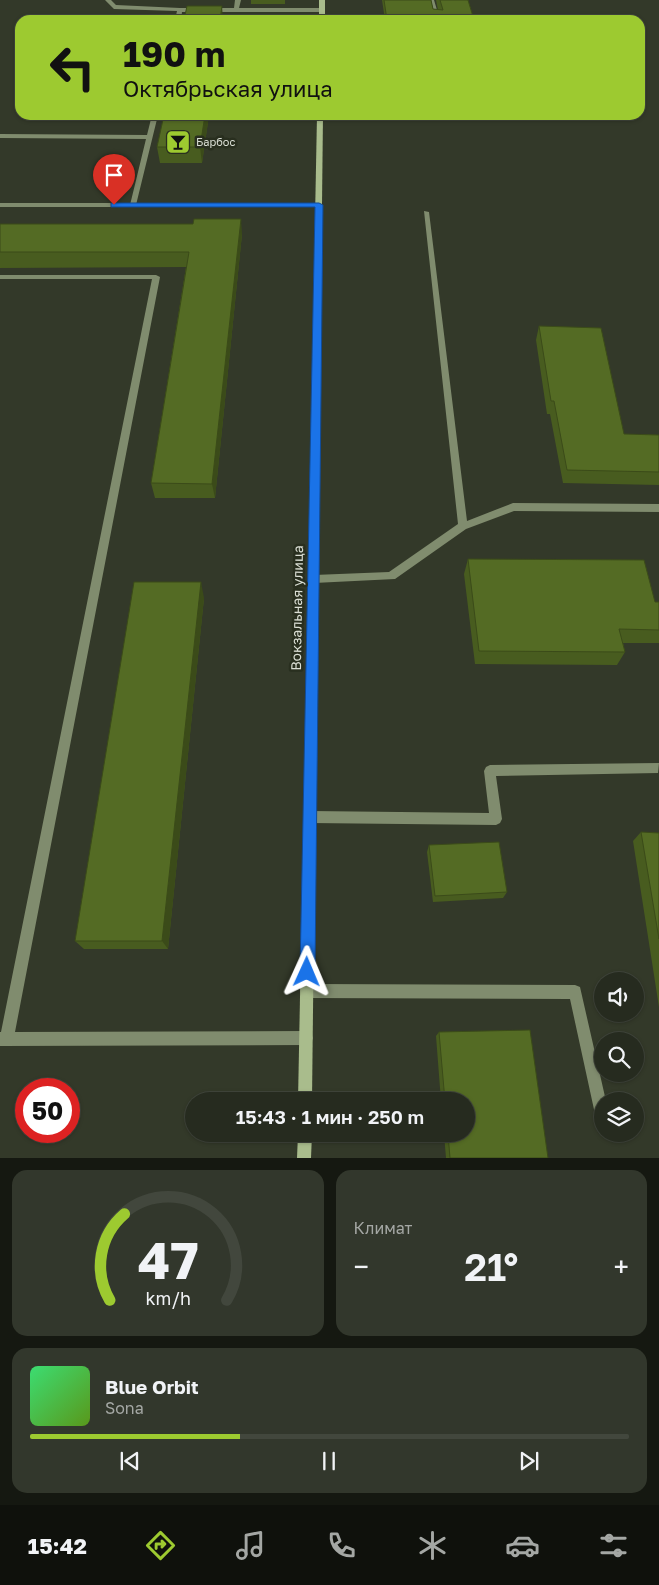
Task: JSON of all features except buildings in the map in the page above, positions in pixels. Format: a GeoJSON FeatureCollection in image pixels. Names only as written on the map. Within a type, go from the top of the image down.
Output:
{"type":"FeatureCollection","features":[{"type":"Feature","properties":{"kind":"main road"},"geometry":{"type":"LineString","coordinates":[[322,0],[322,15]]}},
{"type":"Feature","properties":{"kind":"main road","name":"Вокзальная улица"},"geometry":{"type":"LineString","coordinates":[[305,1092],[320,120]]}},
{"type":"Feature","properties":{"kind":"main road"},"geometry":{"type":"LineString","coordinates":[[304,1158],[305,1142]]}},
{"type":"Feature","properties":{"kind":"street"},"geometry":{"type":"LineString","coordinates":[[108,0],[114,7],[180,10],[322,10]]}},
{"type":"Feature","properties":{"kind":"street"},"geometry":{"type":"LineString","coordinates":[[236,10],[238,0]]}},
{"type":"Feature","properties":{"kind":"street"},"geometry":{"type":"LineString","coordinates":[[430,0],[435,15]]}},
{"type":"Feature","properties":{"kind":"street"},"geometry":{"type":"LineString","coordinates":[[179,15],[180,10]]}},
{"type":"Feature","properties":{"kind":"street"},"geometry":{"type":"LineString","coordinates":[[133,205],[154,120]]}},
{"type":"Feature","properties":{"kind":"street"},"geometry":{"type":"LineString","coordinates":[[0,136],[149,137]]}},
{"type":"Feature","properties":{"kind":"street"},"geometry":{"type":"LineString","coordinates":[[0,205],[319,205]]}},
{"type":"Feature","properties":{"kind":"street"},"geometry":{"type":"LineString","coordinates":[[426,212],[463,526]]}},
{"type":"Feature","properties":{"kind":"street"},"geometry":{"type":"LineString","coordinates":[[0,277],[156,277],[4,1039],[306,1038]]}},
{"type":"Feature","properties":{"kind":"street"},"geometry":{"type":"LineString","coordinates":[[314,580],[391,576],[463,526],[513,507],[659,508]]}},
{"type":"Feature","properties":{"kind":"street"},"geometry":{"type":"LineString","coordinates":[[310,817],[496,819],[490,771],[658,768]]}},
{"type":"Feature","properties":{"kind":"street"},"geometry":{"type":"LineString","coordinates":[[307,991],[575,992],[597,1092]]}},
{"type":"Feature","properties":{"kind":"place","name":"Барбос"},"geometry":{"type":"Point","coordinates":[178,142]}},
{"type":"Feature","properties":{"kind":"route"},"geometry":{"type":"LineString","coordinates":[[114,205],[319,205],[307,972]]}}]}
